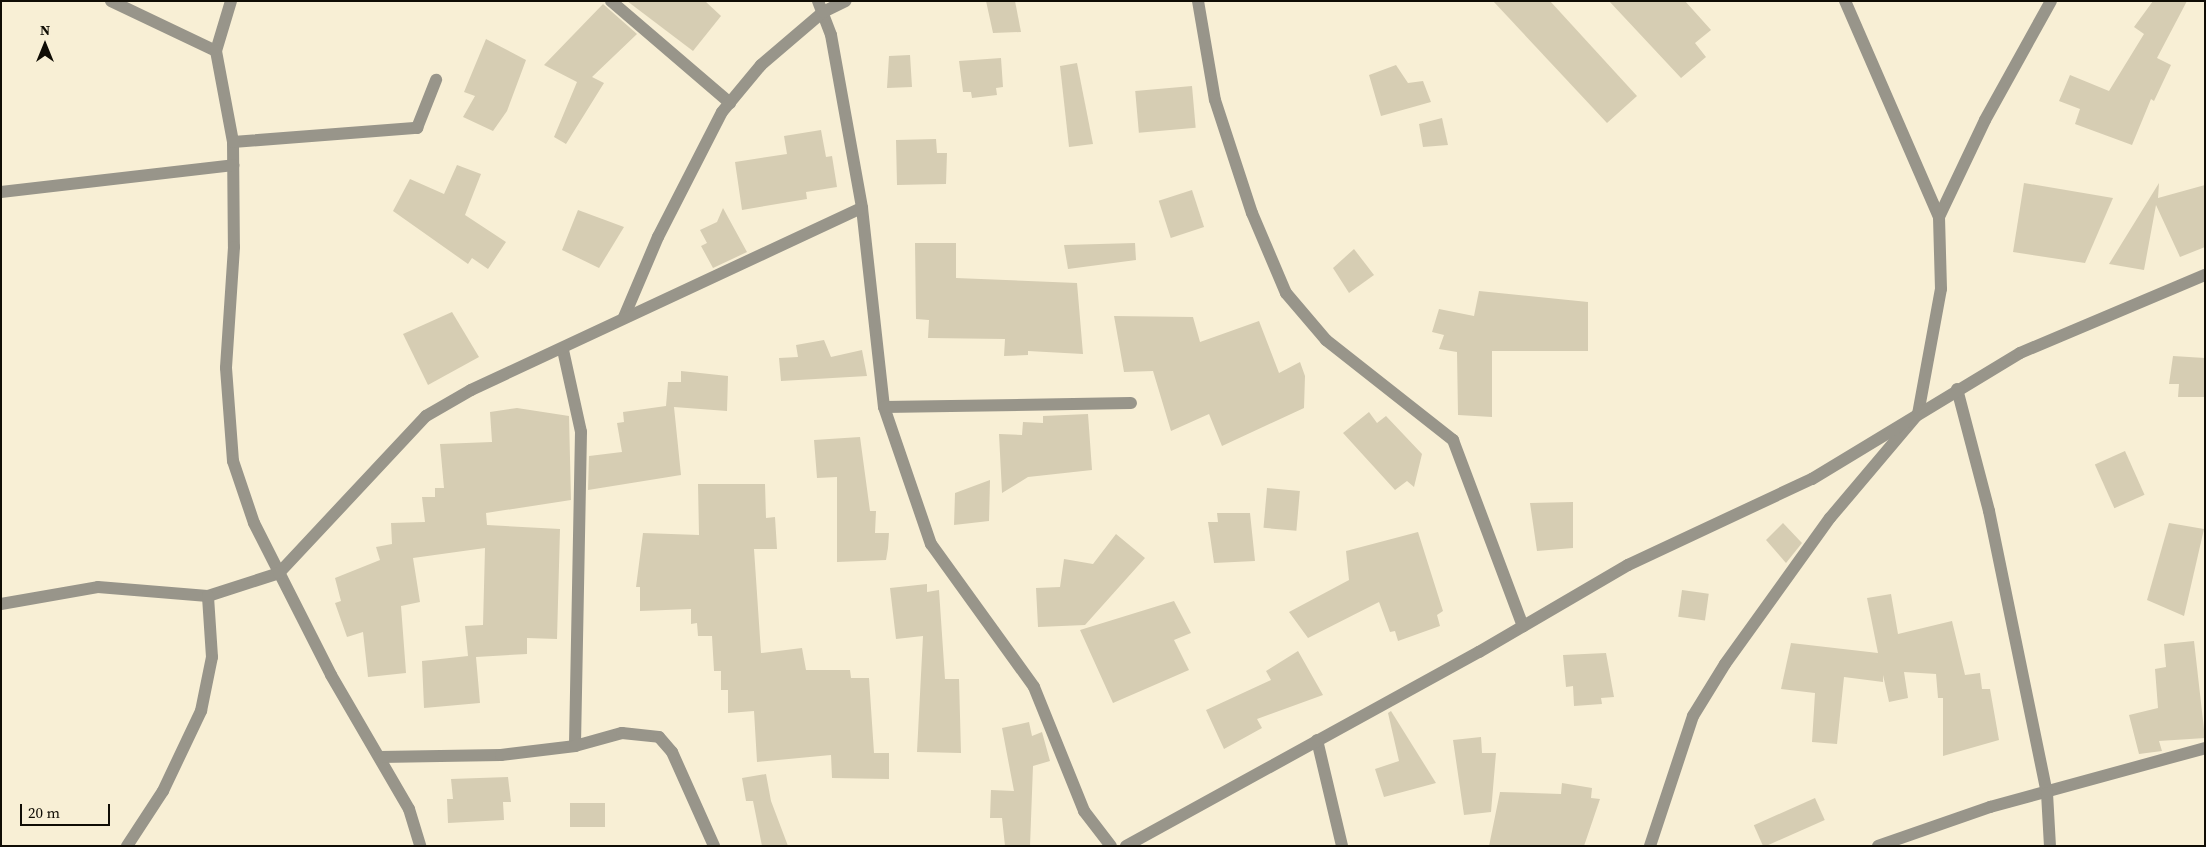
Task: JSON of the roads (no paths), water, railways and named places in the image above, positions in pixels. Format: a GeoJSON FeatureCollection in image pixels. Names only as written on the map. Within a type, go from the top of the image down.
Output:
{"type":"FeatureCollection","features":[{"type":"Feature","properties":{"kind":"street"},"geometry":{"type":"LineString","coordinates":[[112,1],[216,51]]}},
{"type":"Feature","properties":{"kind":"street"},"geometry":{"type":"LineString","coordinates":[[231,1],[216,51],[233,142],[234,247],[226,368],[233,461],[254,524],[330,675],[409,809],[420,846]]}},
{"type":"Feature","properties":{"kind":"street"},"geometry":{"type":"LineString","coordinates":[[611,1],[730,103]]}},
{"type":"Feature","properties":{"kind":"street"},"geometry":{"type":"LineString","coordinates":[[624,317],[674,203],[730,103],[761,65],[820,7],[846,1]]}},
{"type":"Feature","properties":{"kind":"street"},"geometry":{"type":"LineString","coordinates":[[1198,1],[1215,100],[1252,213],[1286,293],[1326,340],[1454,440],[1523,626]]}},
{"type":"Feature","properties":{"kind":"street"},"geometry":{"type":"LineString","coordinates":[[1650,846],[1693,716],[1725,664],[1830,518],[1918,414],[1941,289],[1939,216],[1845,1]]}},
{"type":"Feature","properties":{"kind":"street"},"geometry":{"type":"LineString","coordinates":[[1939,216],[1990,111],[2051,1]]}},
{"type":"Feature","properties":{"kind":"street"},"geometry":{"type":"LineString","coordinates":[[820,7],[838,71],[862,208],[884,407],[931,544],[1034,687],[1084,811],[1111,846]]}},
{"type":"Feature","properties":{"kind":"street"},"geometry":{"type":"LineString","coordinates":[[233,142],[417,128],[436,80]]}},
{"type":"Feature","properties":{"kind":"street"},"geometry":{"type":"LineString","coordinates":[[1,192],[233,165]]}},
{"type":"Feature","properties":{"kind":"street"},"geometry":{"type":"LineString","coordinates":[[1,604],[98,587],[208,596],[279,573],[426,416],[471,390],[563,350],[624,317],[862,208]]}},
{"type":"Feature","properties":{"kind":"street"},"geometry":{"type":"LineString","coordinates":[[1126,846],[1523,626],[1628,565],[1812,479],[1957,389],[2020,353],[2205,276]]}},
{"type":"Feature","properties":{"kind":"street"},"geometry":{"type":"LineString","coordinates":[[563,350],[581,432],[575,746]]}},
{"type":"Feature","properties":{"kind":"street"},"geometry":{"type":"LineString","coordinates":[[1957,389],[1989,511],[2047,793],[2050,846]]}},
{"type":"Feature","properties":{"kind":"street"},"geometry":{"type":"LineString","coordinates":[[884,407],[1131,403]]}},
{"type":"Feature","properties":{"kind":"street"},"geometry":{"type":"LineString","coordinates":[[127,846],[163,791],[201,711],[212,657],[208,596]]}},
{"type":"Feature","properties":{"kind":"street"},"geometry":{"type":"LineString","coordinates":[[380,757],[501,755],[575,746],[622,734],[659,737],[672,752],[714,846]]}},
{"type":"Feature","properties":{"kind":"street"},"geometry":{"type":"LineString","coordinates":[[1317,740],[1342,846]]}},
{"type":"Feature","properties":{"kind":"street"},"geometry":{"type":"LineString","coordinates":[[1878,846],[2047,793],[2205,748]]}}]}
